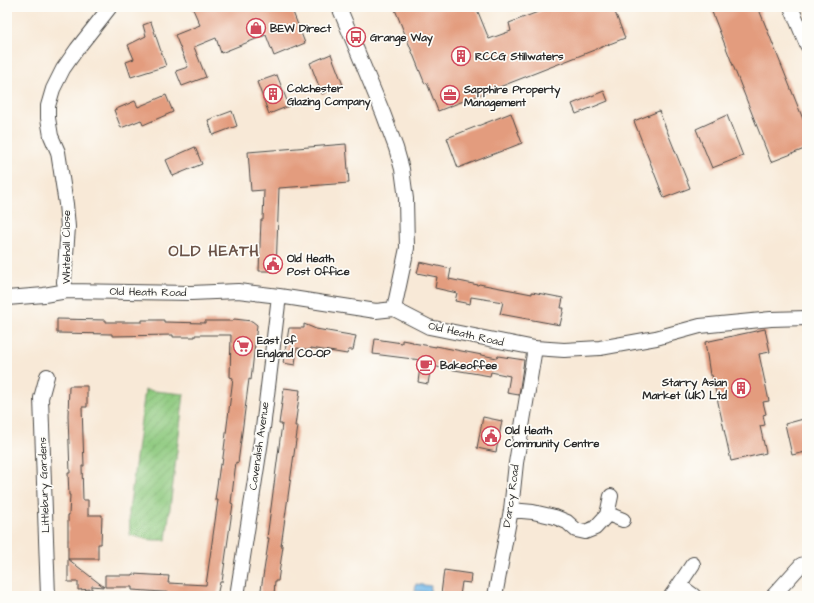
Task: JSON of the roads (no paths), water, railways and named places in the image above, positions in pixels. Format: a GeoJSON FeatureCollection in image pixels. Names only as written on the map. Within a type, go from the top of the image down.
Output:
{"type":"FeatureCollection","features":[{"type":"Feature","properties":{"kind":"street","name":"Whitehall Close"},"geometry":{"type":"LineString","coordinates":[[67,291],[64,282],[68,227],[66,204],[58,152],[50,136],[48,106],[53,89],[63,69],[110,7]]}},
{"type":"Feature","properties":{"kind":"street"},"geometry":{"type":"LineString","coordinates":[[338,7],[396,148],[402,169],[406,199],[407,248],[394,309]]}},
{"type":"Feature","properties":{"kind":"street"},"geometry":{"type":"LineString","coordinates":[[791,7],[807,45]]}},
{"type":"Feature","properties":{"kind":"street","name":"Old Heath Road"},"geometry":{"type":"LineString","coordinates":[[7,298],[44,295],[67,291],[191,293],[238,291],[376,311],[394,309],[429,327],[535,348],[564,350],[600,348],[656,338],[700,326],[765,319],[807,318]]}},
{"type":"Feature","properties":{"kind":"street","name":"Cavendish Avenue"},"geometry":{"type":"LineString","coordinates":[[237,596],[262,428],[279,296]]}},
{"type":"Feature","properties":{"kind":"street","name":"D'arcy Road"},"geometry":{"type":"LineString","coordinates":[[495,596],[511,510],[516,463],[535,348]]}},
{"type":"Feature","properties":{"kind":"street","name":"Littlebury Gardens"},"geometry":{"type":"LineString","coordinates":[[47,376],[41,398],[48,596]]}},
{"type":"Feature","properties":{"kind":"street"},"geometry":{"type":"LineString","coordinates":[[511,510],[534,512],[551,516],[567,522],[576,530],[585,532],[595,528],[607,515],[611,496]]}},
{"type":"Feature","properties":{"kind":"street"},"geometry":{"type":"LineString","coordinates":[[607,515],[608,514],[623,520]]}},
{"type":"Feature","properties":{"kind":"street"},"geometry":{"type":"LineString","coordinates":[[773,596],[801,565],[807,563]]}},
{"type":"Feature","properties":{"kind":"street"},"geometry":{"type":"LineString","coordinates":[[693,564],[675,591],[694,596]]}},
{"type":"Feature","properties":{"kind":"water"},"geometry":{"type":"Polygon","coordinates":[[[416,584],[431,586],[430,593],[415,591],[416,584]]]}},
{"type":"Feature","properties":{"kind":"place","name":"BEW Direct"},"geometry":{"type":"Point","coordinates":[256,28]}},
{"type":"Feature","properties":{"kind":"place","name":"Grange Way"},"geometry":{"type":"Point","coordinates":[356,37]}},
{"type":"Feature","properties":{"kind":"place","name":"RCCG Stillwaters"},"geometry":{"type":"Point","coordinates":[461,56]}},
{"type":"Feature","properties":{"kind":"place","name":"Colchester Glazing Company"},"geometry":{"type":"Point","coordinates":[273,94]}},
{"type":"Feature","properties":{"kind":"place","name":"Sapphire Property Management"},"geometry":{"type":"Point","coordinates":[450,95]}},
{"type":"Feature","properties":{"kind":"place","name":"Old Heath Post Office"},"geometry":{"type":"Point","coordinates":[273,264]}},
{"type":"Feature","properties":{"kind":"place","name":"East of England CO-OP"},"geometry":{"type":"Point","coordinates":[243,346]}},
{"type":"Feature","properties":{"kind":"place","name":"Bakeoffee"},"geometry":{"type":"Point","coordinates":[426,365]}},
{"type":"Feature","properties":{"kind":"place","name":"Starry Asian Market (UK) Ltd"},"geometry":{"type":"Point","coordinates":[741,388]}},
{"type":"Feature","properties":{"kind":"place","name":"Old Heath Community Centre"},"geometry":{"type":"Point","coordinates":[491,436]}},
{"type":"Feature","properties":{"kind":"district","name":"OLD HEATH"},"geometry":{"type":"Point","coordinates":[214,251]}}]}
